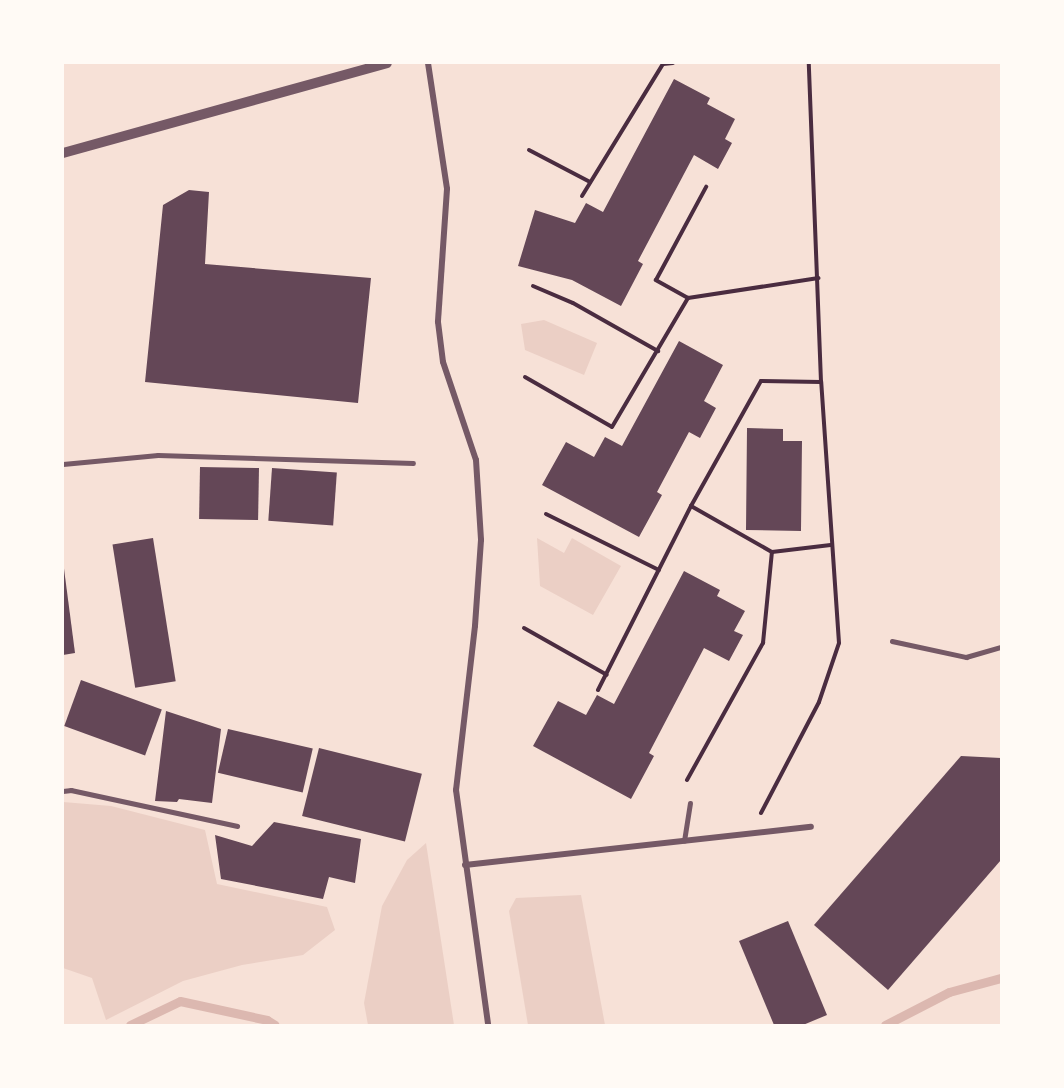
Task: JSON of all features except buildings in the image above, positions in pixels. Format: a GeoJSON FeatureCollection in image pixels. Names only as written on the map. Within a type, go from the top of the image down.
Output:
{"type":"FeatureCollection","features":[{"type":"Feature","properties":{"kind":"street"},"geometry":{"type":"LineString","coordinates":[[63,153],[387,63]]}},
{"type":"Feature","properties":{"kind":"street"},"geometry":{"type":"LineString","coordinates":[[428,63],[447,189],[438,322],[443,362],[476,460],[481,540],[475,626],[456,790],[488,1025]]}},
{"type":"Feature","properties":{"kind":"street"},"geometry":{"type":"LineString","coordinates":[[465,865],[811,827]]}},
{"type":"Feature","properties":{"kind":"lane"},"geometry":{"type":"LineString","coordinates":[[63,464],[158,455],[413,463]]}},
{"type":"Feature","properties":{"kind":"lane"},"geometry":{"type":"LineString","coordinates":[[892,641],[966,657],[1001,647]]}},
{"type":"Feature","properties":{"kind":"lane"},"geometry":{"type":"LineString","coordinates":[[63,791],[71,790],[237,826]]}},
{"type":"Feature","properties":{"kind":"lane"},"geometry":{"type":"LineString","coordinates":[[684,841],[690,803]]}},
{"type":"Feature","properties":{"kind":"path"},"geometry":{"type":"LineString","coordinates":[[582,196],[663,64],[673,63]]}},
{"type":"Feature","properties":{"kind":"path"},"geometry":{"type":"LineString","coordinates":[[750,832],[819,702],[839,643],[821,382],[809,63]]}},
{"type":"Feature","properties":{"kind":"path"},"geometry":{"type":"LineString","coordinates":[[529,150],[590,182]]}},
{"type":"Feature","properties":{"kind":"path"},"geometry":{"type":"LineString","coordinates":[[706,187],[656,280],[688,298],[818,278]]}},
{"type":"Feature","properties":{"kind":"path"},"geometry":{"type":"LineString","coordinates":[[533,286],[573,303],[658,351]]}},
{"type":"Feature","properties":{"kind":"path"},"geometry":{"type":"LineString","coordinates":[[525,377],[612,427],[688,298]]}},
{"type":"Feature","properties":{"kind":"path"},"geometry":{"type":"LineString","coordinates":[[598,690],[691,506],[761,381],[821,382]]}},
{"type":"Feature","properties":{"kind":"path"},"geometry":{"type":"LineString","coordinates":[[691,506],[772,552],[831,545]]}},
{"type":"Feature","properties":{"kind":"path"},"geometry":{"type":"LineString","coordinates":[[546,514],[658,570]]}},
{"type":"Feature","properties":{"kind":"path"},"geometry":{"type":"LineString","coordinates":[[687,780],[763,643],[772,552]]}},
{"type":"Feature","properties":{"kind":"path"},"geometry":{"type":"LineString","coordinates":[[524,628],[607,675]]}},
{"type":"Feature","properties":{"kind":"shaded area"},"geometry":{"type":"Polygon","coordinates":[[[544,320],[597,343],[584,375],[525,350],[521,324],[544,320]]]}},
{"type":"Feature","properties":{"kind":"shaded area"},"geometry":{"type":"Polygon","coordinates":[[[537,538],[564,553],[572,538],[621,566],[593,615],[540,586],[537,538]]]}},
{"type":"Feature","properties":{"kind":"shaded area"},"geometry":{"type":"Polygon","coordinates":[[[63,802],[111,806],[205,830],[217,884],[327,907],[335,930],[303,955],[242,965],[183,981],[106,1020],[92,978],[63,968],[63,802]]]}},
{"type":"Feature","properties":{"kind":"shaded area"},"geometry":{"type":"Polygon","coordinates":[[[426,843],[454,1025],[368,1025],[364,1003],[382,906],[407,860],[426,843]]]}},
{"type":"Feature","properties":{"kind":"shaded area"},"geometry":{"type":"Polygon","coordinates":[[[581,895],[605,1025],[528,1025],[509,911],[516,898],[581,895]]]}},
{"type":"Feature","properties":{"kind":"waterway"},"geometry":{"type":"LineString","coordinates":[[885,1025],[949,992],[1001,978]]}},
{"type":"Feature","properties":{"kind":"waterway"},"geometry":{"type":"LineString","coordinates":[[130,1025],[180,1001],[267,1020],[275,1025]]}}]}
